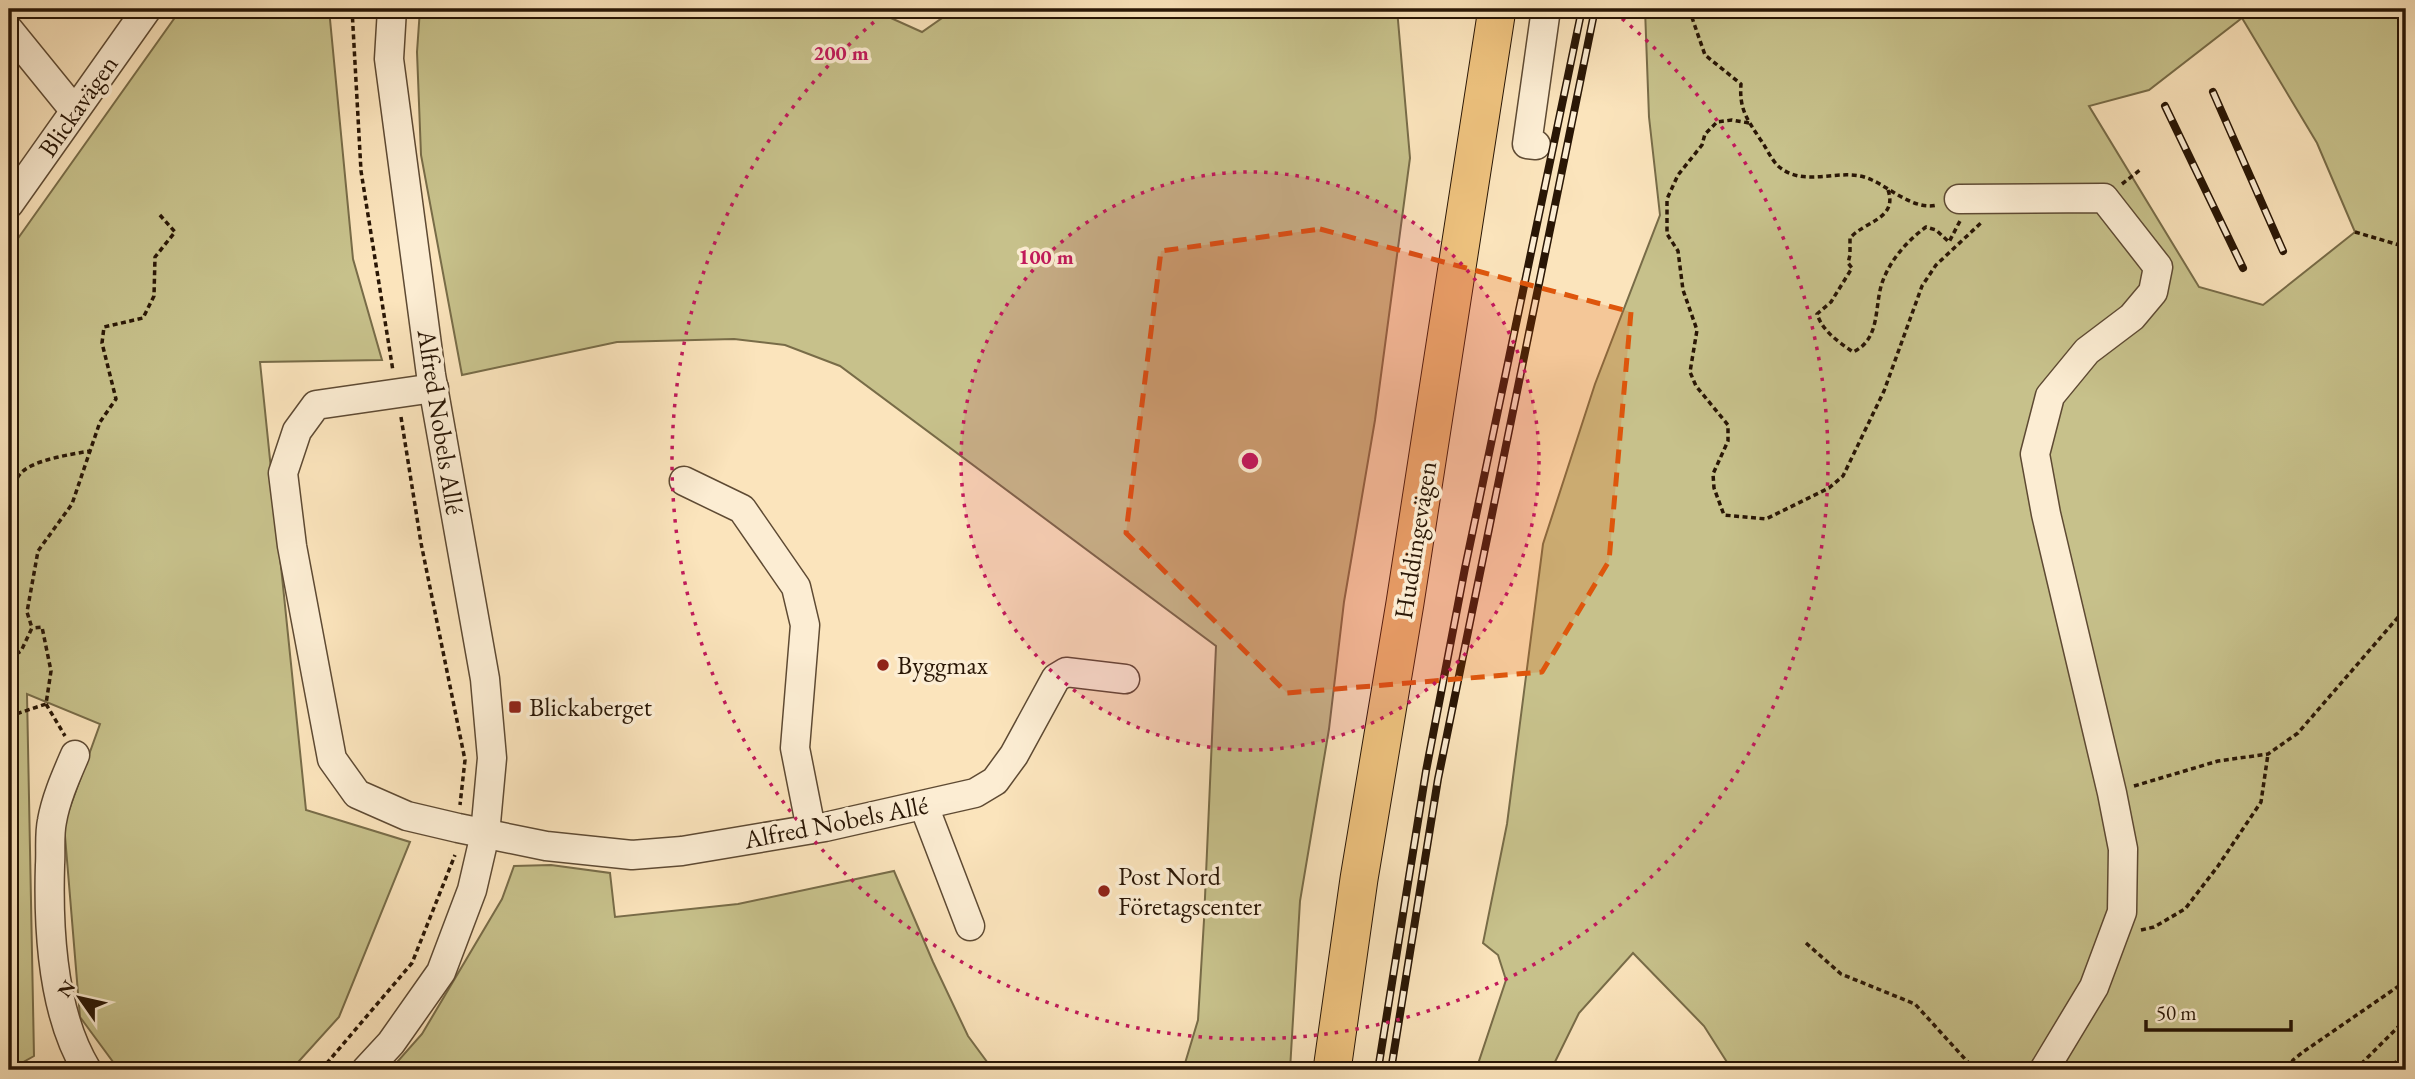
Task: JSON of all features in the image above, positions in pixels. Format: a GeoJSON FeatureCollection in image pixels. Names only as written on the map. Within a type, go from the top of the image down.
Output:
{"type":"FeatureCollection","features":[{"type":"Feature","properties":{"kind":"main road","name":"Huddingevägen"},"geometry":{"type":"LineString","coordinates":[[1332,1070],[1359,879],[1497,9]]}},
{"type":"Feature","properties":{"kind":"street","name":"Blickavägen"},"geometry":{"type":"LineString","coordinates":[[9,204],[147,9]]}},
{"type":"Feature","properties":{"kind":"street","name":"Alfred Nobels Allé"},"geometry":{"type":"LineString","coordinates":[[366,1070],[391,1043],[441,972],[472,890],[471,831],[492,758],[485,679],[434,388],[389,58],[392,9]]}},
{"type":"Feature","properties":{"kind":"street"},"geometry":{"type":"LineString","coordinates":[[1536,145],[1527,144],[1546,9]]}},
{"type":"Feature","properties":{"kind":"street"},"geometry":{"type":"LineString","coordinates":[[9,30],[74,110]]}},
{"type":"Feature","properties":{"kind":"street"},"geometry":{"type":"LineString","coordinates":[[1955,200],[2109,194],[2158,267],[2153,292],[2132,317],[2087,351],[2049,396],[2035,454],[2046,514],[2123,849],[2122,912],[2094,987],[2044,1070]]}},
{"type":"Feature","properties":{"kind":"street"},"geometry":{"type":"LineString","coordinates":[[434,388],[316,405],[297,430],[283,473],[292,546],[332,759],[357,794],[407,816],[471,831]]}},
{"type":"Feature","properties":{"kind":"street"},"geometry":{"type":"LineString","coordinates":[[684,481],[743,509],[796,587],[805,625],[795,748],[811,829]]}},
{"type":"Feature","properties":{"kind":"street","name":"Alfred Nobels Allé"},"geometry":{"type":"LineString","coordinates":[[471,831],[547,845],[632,855],[682,851],[924,806],[975,793],[995,781],[1014,755],[1056,678],[1066,672],[1125,679]]}},
{"type":"Feature","properties":{"kind":"street"},"geometry":{"type":"LineString","coordinates":[[75,755],[63,781],[51,822],[50,894],[55,971],[76,1067]]}},
{"type":"Feature","properties":{"kind":"street"},"geometry":{"type":"LineString","coordinates":[[924,806],[970,926]]}},
{"type":"Feature","properties":{"kind":"path"},"geometry":{"type":"LineString","coordinates":[[321,1070],[412,963],[455,853],[471,831],[465,760],[421,542],[361,171],[352,9]]}},
{"type":"Feature","properties":{"kind":"path"},"geometry":{"type":"LineString","coordinates":[[1689,9],[1704,55],[1741,84],[1740,101],[1749,123],[1777,164],[1795,177],[1820,178],[1847,174],[1871,179],[1896,195],[1930,207],[1955,200],[1961,220],[1950,242],[1936,230],[1927,227],[1905,243],[1882,282],[1873,332],[1859,349],[1853,352],[1832,337],[1819,321],[1817,314],[1831,302],[1852,268],[1848,263],[1850,238],[1887,213],[1891,198],[1888,190]]}},
{"type":"Feature","properties":{"kind":"path"},"geometry":{"type":"LineString","coordinates":[[1749,123],[1732,120],[1717,122],[1705,134],[1702,145],[1678,175],[1667,199],[1667,234],[1678,251],[1683,290],[1697,330],[1690,372],[1696,386],[1728,425],[1728,441],[1713,474],[1714,488],[1724,515],[1766,519],[1829,488],[1843,476],[1884,391],[1922,286],[1936,265],[2008,198]]}},
{"type":"Feature","properties":{"kind":"path"},"geometry":{"type":"LineString","coordinates":[[2109,194],[2140,170]]}},
{"type":"Feature","properties":{"kind":"path"},"geometry":{"type":"LineString","coordinates":[[33,628],[27,612],[38,551],[72,504],[100,422],[116,399],[102,343],[104,327],[143,318],[154,296],[155,257],[175,232],[159,214]]}},
{"type":"Feature","properties":{"kind":"path"},"geometry":{"type":"LineString","coordinates":[[2355,232],[2406,247]]}},
{"type":"Feature","properties":{"kind":"path"},"geometry":{"type":"LineString","coordinates":[[9,502],[12,487],[22,471],[57,457],[90,451]]}},
{"type":"Feature","properties":{"kind":"path"},"geometry":{"type":"LineString","coordinates":[[2112,793],[2218,761],[2268,754],[2298,733],[2406,608]]}},
{"type":"Feature","properties":{"kind":"path"},"geometry":{"type":"LineString","coordinates":[[33,628],[41,627],[51,671],[47,704],[75,755]]}},
{"type":"Feature","properties":{"kind":"path"},"geometry":{"type":"LineString","coordinates":[[9,659],[20,651],[33,628]]}},
{"type":"Feature","properties":{"kind":"path"},"geometry":{"type":"LineString","coordinates":[[9,713],[13,715],[47,704]]}},
{"type":"Feature","properties":{"kind":"path"},"geometry":{"type":"LineString","coordinates":[[2112,939],[2154,926],[2185,909],[2261,802],[2268,754]]}},
{"type":"Feature","properties":{"kind":"path"},"geometry":{"type":"LineString","coordinates":[[1806,943],[1841,974],[1915,1004],[1975,1070]]}},
{"type":"Feature","properties":{"kind":"path"},"geometry":{"type":"LineString","coordinates":[[2288,1070],[2293,1060],[2303,1052],[2406,981]]}},
{"type":"Feature","properties":{"kind":"path"},"geometry":{"type":"LineString","coordinates":[[2355,1070],[2406,1019]]}},
{"type":"Feature","properties":{"kind":"path"},"geometry":{"type":"LineString","coordinates":[[2386,1070],[2406,1054]]}},
{"type":"Feature","properties":{"kind":"highlighted area"},"geometry":{"type":"Polygon","coordinates":[[[1320,229],[1631,312],[1609,561],[1542,672],[1287,693],[1126,533],[1161,251],[1320,229]]]}},
{"type":"Feature","properties":{"kind":"shaded area"},"geometry":{"type":"Polygon","coordinates":[[[181,9],[329,9],[353,259],[382,360],[260,362],[306,810],[410,842],[339,1017],[291,1070],[119,1070],[80,1017],[64,824],[100,724],[27,694],[34,1056],[9,1070],[9,251],[181,9]]]}},
{"type":"Feature","properties":{"kind":"shaded area"},"geometry":{"type":"Polygon","coordinates":[[[420,9],[871,9],[922,32],[955,9],[1397,9],[1410,158],[1375,420],[1344,602],[1329,729],[1300,901],[1290,1070],[1183,1070],[1198,1020],[1216,646],[840,366],[785,345],[734,339],[617,342],[462,375],[421,155],[417,52],[420,9]]]}},
{"type":"Feature","properties":{"kind":"shaded area"},"geometry":{"type":"Polygon","coordinates":[[[1645,9],[2406,9],[2406,1070],[1732,1070],[1704,1026],[1633,953],[1579,1013],[1551,1070],[1476,1070],[1506,980],[1498,955],[1483,943],[1507,824],[1543,544],[1595,384],[1660,215],[1649,117],[1645,9]],[[2242,18],[2149,90],[2089,106],[2199,287],[2263,305],[2355,232],[2317,143],[2242,18]]]}},
{"type":"Feature","properties":{"kind":"shaded area"},"geometry":{"type":"Polygon","coordinates":[[[551,865],[610,873],[615,917],[738,904],[894,871],[968,1036],[993,1070],[390,1070],[422,1034],[502,899],[514,866],[551,865]]]}},
{"type":"Feature","properties":{"kind":"railway"},"geometry":{"type":"LineString","coordinates":[[1378,1070],[1426,771],[1465,568],[1582,9]]}},
{"type":"Feature","properties":{"kind":"railway"},"geometry":{"type":"LineString","coordinates":[[1391,1070],[1438,779],[1595,9]]}},
{"type":"Feature","properties":{"kind":"railway"},"geometry":{"type":"LineString","coordinates":[[2213,92],[2283,251]]}},
{"type":"Feature","properties":{"kind":"railway"},"geometry":{"type":"LineString","coordinates":[[2165,106],[2243,268]]}},
{"type":"Feature","properties":{"kind":"place","name":"Byggmax"},"geometry":{"type":"Point","coordinates":[883,665]}},
{"type":"Feature","properties":{"kind":"place","name":"Blickaberget"},"geometry":{"type":"Point","coordinates":[515,707]}},
{"type":"Feature","properties":{"kind":"place","name":"Post Nord Företagscenter"},"geometry":{"type":"Point","coordinates":[1104,891]}}]}
